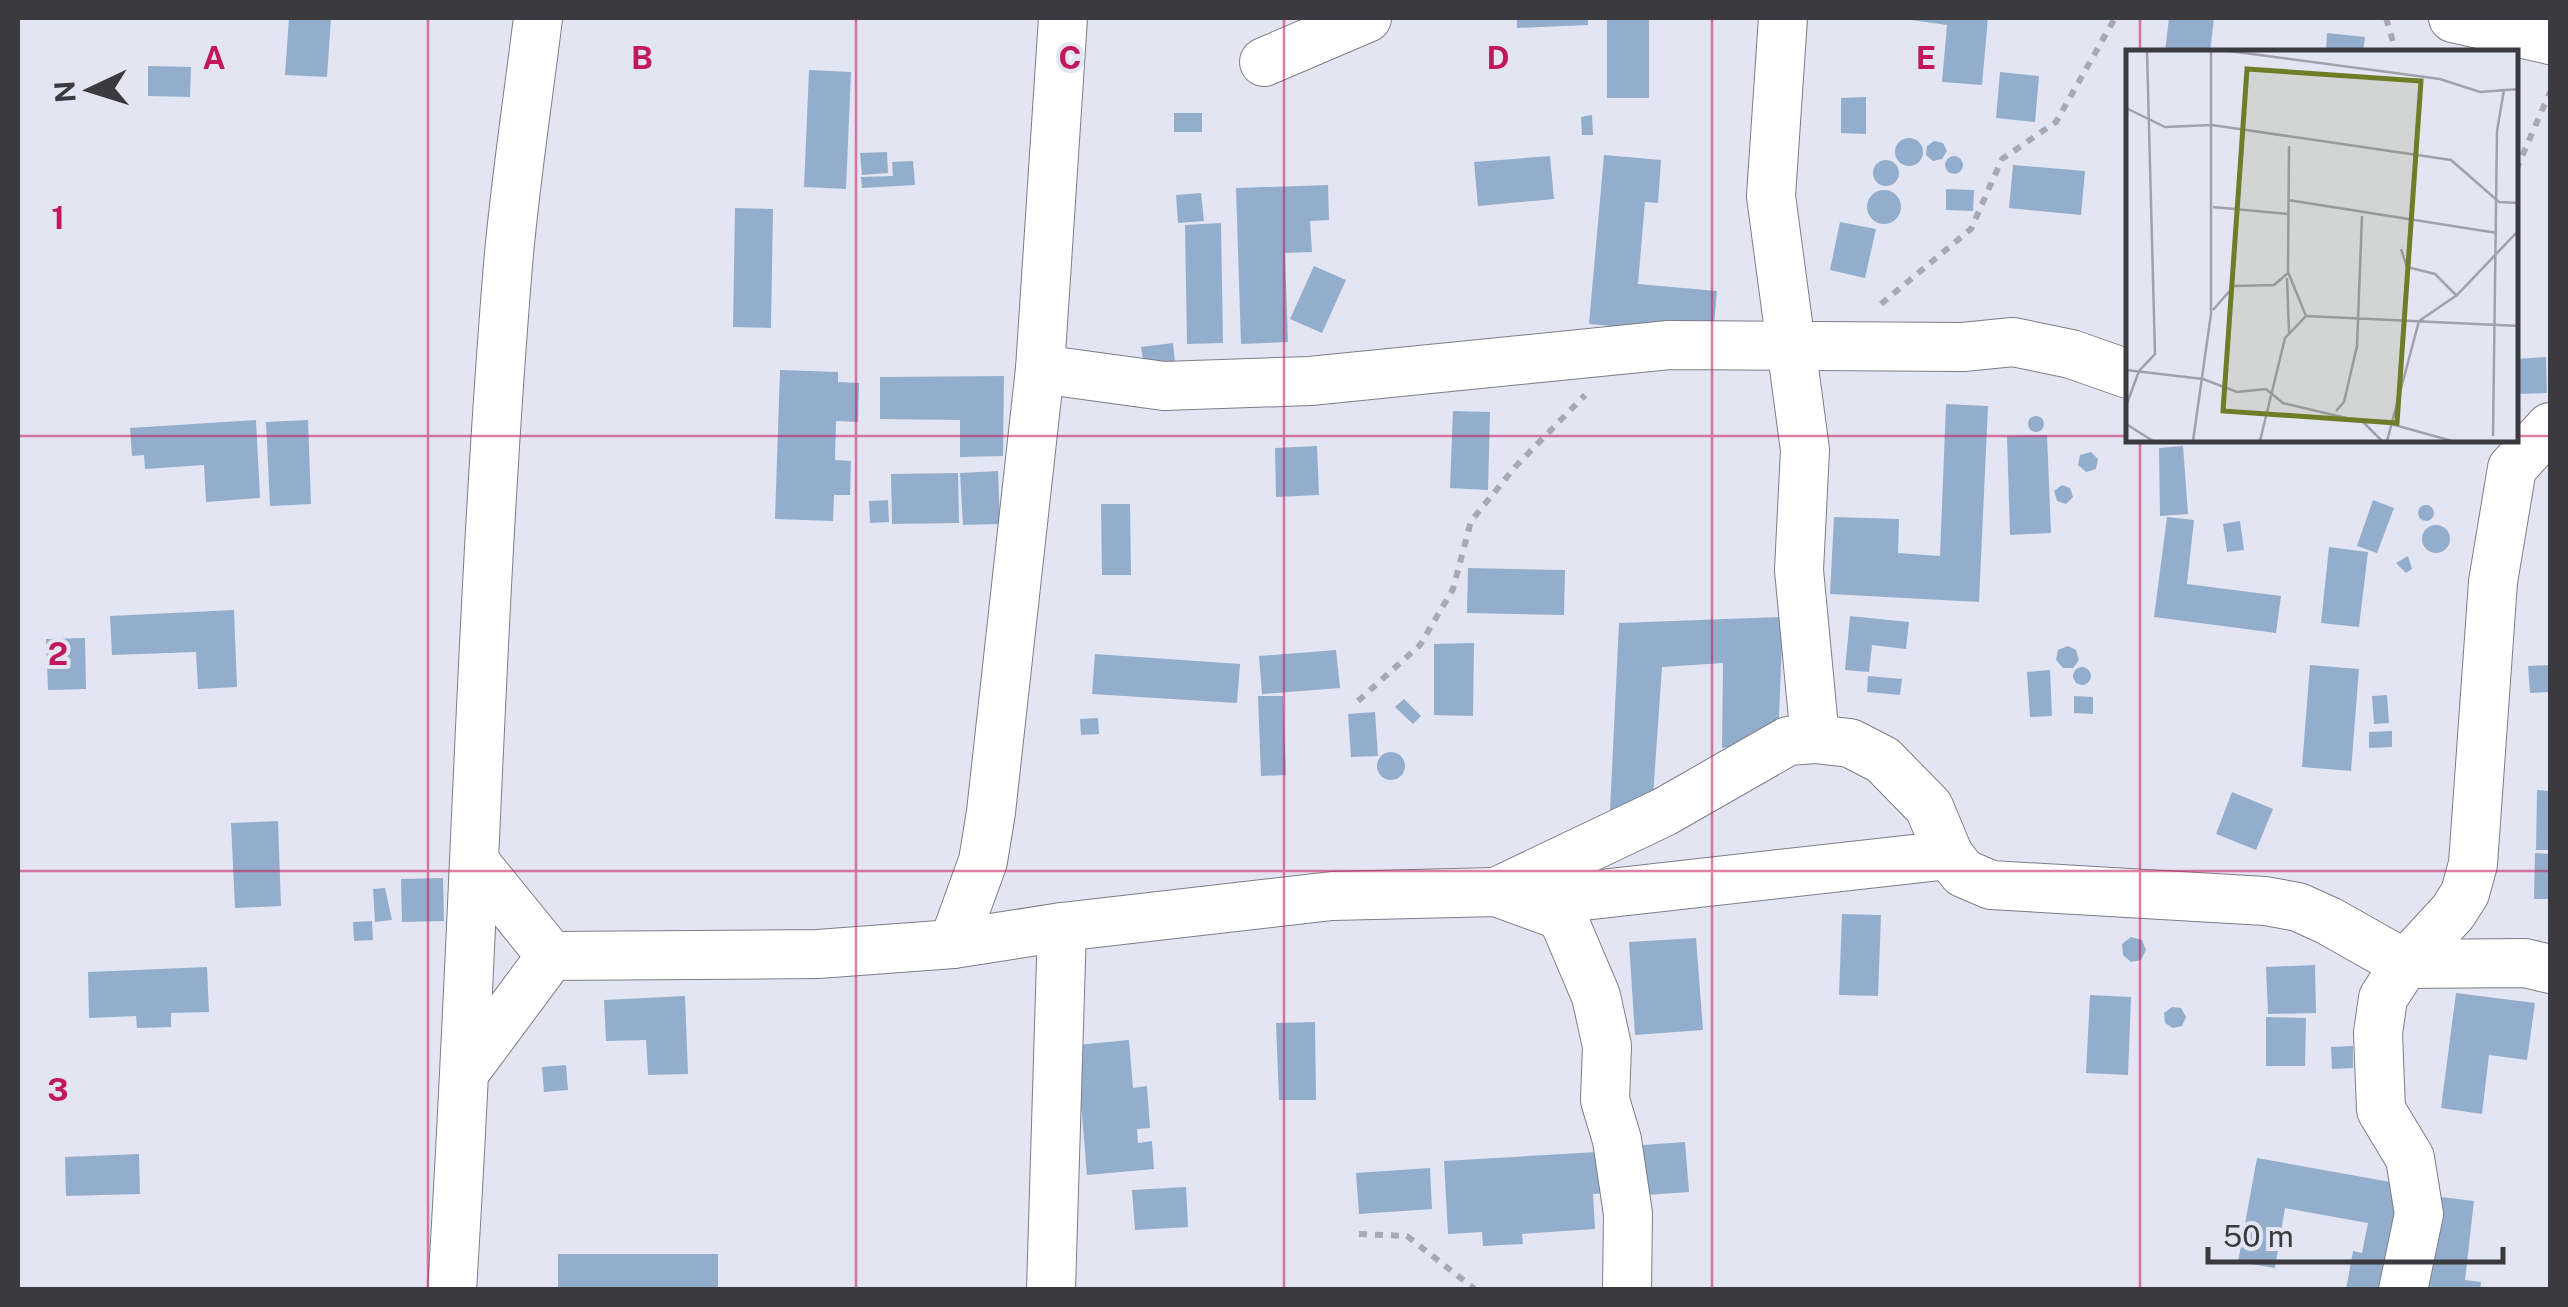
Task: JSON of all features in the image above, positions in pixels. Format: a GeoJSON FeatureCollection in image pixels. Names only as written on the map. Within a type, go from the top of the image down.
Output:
{"type":"FeatureCollection","features":[{"type":"Feature","properties":{"kind":"street"},"geometry":{"type":"LineString","coordinates":[[452,1290],[477,865],[492,494],[508,261],[538,18]]}},
{"type":"Feature","properties":{"kind":"street"},"geometry":{"type":"LineString","coordinates":[[953,944],[984,861],[991,812],[1040,370],[1063,18]]}},
{"type":"Feature","properties":{"kind":"street"},"geometry":{"type":"LineString","coordinates":[[1264,62],[1366,18]]}},
{"type":"Feature","properties":{"kind":"street"},"geometry":{"type":"LineString","coordinates":[[1783,18],[1771,196],[1794,343],[1805,450],[1799,570],[1815,738]]}},
{"type":"Feature","properties":{"kind":"street"},"geometry":{"type":"LineString","coordinates":[[2453,18],[2550,40]]}},
{"type":"Feature","properties":{"kind":"street"},"geometry":{"type":"LineString","coordinates":[[1040,370],[1164,386],[1310,381],[1620,350],[1794,343],[1963,347],[2012,342],[2056,350],[2126,373]]}},
{"type":"Feature","properties":{"kind":"street"},"geometry":{"type":"LineString","coordinates":[[2403,1290],[2419,1214],[2410,1158],[2380,1110],[2378,1033],[2383,998],[2405,964],[2453,912],[2474,864],[2493,582],[2526,446]]}},
{"type":"Feature","properties":{"kind":"street"},"geometry":{"type":"LineString","coordinates":[[1513,897],[1788,741],[1815,738],[1850,742],[1883,760],[1912,784],[1929,807],[1949,856],[1963,872],[1990,885],[2266,901],[2298,907],[2405,964],[2525,963],[2550,969]]}},
{"type":"Feature","properties":{"kind":"street"},"geometry":{"type":"LineString","coordinates":[[551,956],[818,954],[953,944],[1062,926],[1332,896],[1513,897],[1949,856]]}},
{"type":"Feature","properties":{"kind":"street"},"geometry":{"type":"LineString","coordinates":[[477,865],[551,956]]}},
{"type":"Feature","properties":{"kind":"street"},"geometry":{"type":"LineString","coordinates":[[1513,897],[1562,916],[1596,996],[1607,1046],[1604,1100],[1616,1140],[1628,1214],[1626,1290]]}},
{"type":"Feature","properties":{"kind":"street"},"geometry":{"type":"LineString","coordinates":[[1051,1290],[1062,926]]}},
{"type":"Feature","properties":{"kind":"street"},"geometry":{"type":"LineString","coordinates":[[466,1068],[551,956]]}},
{"type":"Feature","properties":{"kind":"path"},"geometry":{"type":"LineString","coordinates":[[1874,345],[1879,306],[1972,229],[2002,159],[2056,122],[2114,18]]}},
{"type":"Feature","properties":{"kind":"path"},"geometry":{"type":"LineString","coordinates":[[2386,18],[2395,50]]}},
{"type":"Feature","properties":{"kind":"path"},"geometry":{"type":"LineString","coordinates":[[2518,165],[2550,92]]}},
{"type":"Feature","properties":{"kind":"path"},"geometry":{"type":"LineString","coordinates":[[1358,700],[1420,644],[1453,589],[1471,521],[1516,466],[1580,402],[1620,350]]}},
{"type":"Feature","properties":{"kind":"path"},"geometry":{"type":"LineString","coordinates":[[1359,1234],[1407,1236],[1476,1290]]}},
{"type":"Feature","properties":{"kind":"building"},"geometry":{"type":"Polygon","coordinates":[[[289,18],[331,18],[327,77],[285,75],[289,18]]]}},
{"type":"Feature","properties":{"kind":"building"},"geometry":{"type":"Polygon","coordinates":[[[1517,18],[1588,18],[1588,25],[1517,28],[1517,18]]]}},
{"type":"Feature","properties":{"kind":"building"},"geometry":{"type":"Polygon","coordinates":[[[1607,18],[1649,18],[1649,98],[1607,98],[1607,18]]]}},
{"type":"Feature","properties":{"kind":"building"},"geometry":{"type":"Polygon","coordinates":[[[1897,18],[1988,18],[1982,85],[1942,82],[1947,25],[1897,18]]]}},
{"type":"Feature","properties":{"kind":"building"},"geometry":{"type":"Polygon","coordinates":[[[2169,18],[2214,18],[2210,50],[2165,50],[2169,18]]]}},
{"type":"Feature","properties":{"kind":"building"},"geometry":{"type":"Polygon","coordinates":[[[2327,33],[2365,37],[2363,50],[2326,50],[2327,33]]]}},
{"type":"Feature","properties":{"kind":"building"},"geometry":{"type":"Polygon","coordinates":[[[148,66],[191,67],[190,97],[148,96],[148,66]]]}},
{"type":"Feature","properties":{"kind":"building"},"geometry":{"type":"Polygon","coordinates":[[[809,70],[851,72],[846,189],[804,187],[809,70]]]}},
{"type":"Feature","properties":{"kind":"building"},"geometry":{"type":"Polygon","coordinates":[[[2000,72],[2039,76],[2035,122],[1996,118],[2000,72]]]}},
{"type":"Feature","properties":{"kind":"building"},"geometry":{"type":"Polygon","coordinates":[[[1866,97],[1866,134],[1841,133],[1841,98],[1866,97]]]}},
{"type":"Feature","properties":{"kind":"building"},"geometry":{"type":"Polygon","coordinates":[[[1174,113],[1202,113],[1202,132],[1174,132],[1174,113]]]}},
{"type":"Feature","properties":{"kind":"building"},"geometry":{"type":"Polygon","coordinates":[[[1592,115],[1593,135],[1582,135],[1581,117],[1592,115]]]}},
{"type":"Feature","properties":{"kind":"building"},"geometry":{"type":"Polygon","coordinates":[[[1909,138],[1919,142],[1923,152],[1919,162],[1909,166],[1899,162],[1895,152],[1899,142],[1909,138]]]}},
{"type":"Feature","properties":{"kind":"building"},"geometry":{"type":"Polygon","coordinates":[[[1934,141],[1943,143],[1947,151],[1942,159],[1933,161],[1926,155],[1927,146],[1934,141]]]}},
{"type":"Feature","properties":{"kind":"building"},"geometry":{"type":"Polygon","coordinates":[[[887,152],[888,173],[862,175],[860,153],[887,152]]]}},
{"type":"Feature","properties":{"kind":"building"},"geometry":{"type":"Polygon","coordinates":[[[1604,155],[1661,160],[1658,203],[1645,202],[1638,284],[1717,291],[1713,335],[1589,324],[1604,155]]]}},
{"type":"Feature","properties":{"kind":"building"},"geometry":{"type":"Polygon","coordinates":[[[1550,156],[1554,199],[1478,206],[1474,162],[1550,156]]]}},
{"type":"Feature","properties":{"kind":"building"},"geometry":{"type":"Polygon","coordinates":[[[1954,156],[1963,165],[1954,174],[1945,165],[1954,156]]]}},
{"type":"Feature","properties":{"kind":"building"},"geometry":{"type":"Polygon","coordinates":[[[1886,160],[1895,164],[1899,173],[1895,182],[1886,186],[1877,182],[1873,173],[1877,164],[1886,160]]]}},
{"type":"Feature","properties":{"kind":"building"},"geometry":{"type":"Polygon","coordinates":[[[913,161],[915,185],[862,188],[861,177],[893,176],[892,162],[913,161]]]}},
{"type":"Feature","properties":{"kind":"building"},"geometry":{"type":"Polygon","coordinates":[[[2013,165],[2085,171],[2081,215],[2009,208],[2013,165]]]}},
{"type":"Feature","properties":{"kind":"building"},"geometry":{"type":"Polygon","coordinates":[[[1328,185],[1329,220],[1310,221],[1312,252],[1285,253],[1288,342],[1241,344],[1236,188],[1328,185]]]}},
{"type":"Feature","properties":{"kind":"building"},"geometry":{"type":"Polygon","coordinates":[[[1946,189],[1974,190],[1973,211],[1946,210],[1946,189]]]}},
{"type":"Feature","properties":{"kind":"building"},"geometry":{"type":"Polygon","coordinates":[[[1884,190],[1896,195],[1901,207],[1896,219],[1884,224],[1872,219],[1867,207],[1872,195],[1884,190]]]}},
{"type":"Feature","properties":{"kind":"building"},"geometry":{"type":"Polygon","coordinates":[[[1201,193],[1204,221],[1178,223],[1176,195],[1201,193]]]}},
{"type":"Feature","properties":{"kind":"building"},"geometry":{"type":"Polygon","coordinates":[[[735,208],[773,209],[771,328],[733,327],[735,208]]]}},
{"type":"Feature","properties":{"kind":"building"},"geometry":{"type":"Polygon","coordinates":[[[1840,222],[1876,229],[1865,278],[1830,270],[1840,222]]]}},
{"type":"Feature","properties":{"kind":"building"},"geometry":{"type":"Polygon","coordinates":[[[1221,223],[1223,343],[1187,344],[1185,225],[1221,223]]]}},
{"type":"Feature","properties":{"kind":"building"},"geometry":{"type":"Polygon","coordinates":[[[1314,266],[1346,280],[1322,333],[1290,319],[1314,266]]]}},
{"type":"Feature","properties":{"kind":"building"},"geometry":{"type":"Polygon","coordinates":[[[1173,343],[1175,363],[1144,366],[1141,347],[1173,343]]]}},
{"type":"Feature","properties":{"kind":"building"},"geometry":{"type":"Polygon","coordinates":[[[2546,357],[2547,393],[2518,394],[2518,359],[2546,357]]]}},
{"type":"Feature","properties":{"kind":"building"},"geometry":{"type":"Polygon","coordinates":[[[780,370],[838,372],[838,382],[859,383],[858,422],[836,421],[835,460],[851,461],[850,495],[834,495],[833,521],[775,519],[780,370]]]}},
{"type":"Feature","properties":{"kind":"building"},"geometry":{"type":"Polygon","coordinates":[[[1004,376],[1003,456],[960,457],[960,420],[880,419],[880,377],[1004,376]]]}},
{"type":"Feature","properties":{"kind":"building"},"geometry":{"type":"Polygon","coordinates":[[[1946,404],[1988,406],[1979,602],[1830,594],[1834,517],[1899,519],[1898,553],[1940,556],[1946,404]]]}},
{"type":"Feature","properties":{"kind":"building"},"geometry":{"type":"Polygon","coordinates":[[[1453,411],[1490,412],[1488,490],[1450,488],[1453,411]]]}},
{"type":"Feature","properties":{"kind":"building"},"geometry":{"type":"Polygon","coordinates":[[[2036,416],[2044,424],[2036,432],[2028,424],[2036,416]]]}},
{"type":"Feature","properties":{"kind":"building"},"geometry":{"type":"Polygon","coordinates":[[[256,420],[260,498],[206,502],[204,465],[145,469],[144,455],[132,456],[130,428],[256,420]]]}},
{"type":"Feature","properties":{"kind":"building"},"geometry":{"type":"Polygon","coordinates":[[[308,420],[311,504],[270,506],[266,422],[308,420]]]}},
{"type":"Feature","properties":{"kind":"building"},"geometry":{"type":"Polygon","coordinates":[[[2047,435],[2051,533],[2010,535],[2007,436],[2047,435]]]}},
{"type":"Feature","properties":{"kind":"building"},"geometry":{"type":"Polygon","coordinates":[[[1317,446],[1319,495],[1276,497],[1275,448],[1317,446]]]}},
{"type":"Feature","properties":{"kind":"building"},"geometry":{"type":"Polygon","coordinates":[[[2183,446],[2188,514],[2160,516],[2159,448],[2183,446]]]}},
{"type":"Feature","properties":{"kind":"building"},"geometry":{"type":"Polygon","coordinates":[[[2091,452],[2098,459],[2096,469],[2086,472],[2078,465],[2080,455],[2091,452]]]}},
{"type":"Feature","properties":{"kind":"building"},"geometry":{"type":"Polygon","coordinates":[[[998,471],[1000,524],[963,525],[960,473],[998,471]]]}},
{"type":"Feature","properties":{"kind":"building"},"geometry":{"type":"Polygon","coordinates":[[[958,473],[959,523],[892,524],[891,474],[958,473]]]}},
{"type":"Feature","properties":{"kind":"building"},"geometry":{"type":"Polygon","coordinates":[[[2062,485],[2070,488],[2073,497],[2066,504],[2057,501],[2054,491],[2062,485]]]}},
{"type":"Feature","properties":{"kind":"building"},"geometry":{"type":"Polygon","coordinates":[[[888,500],[889,522],[870,523],[869,501],[888,500]]]}},
{"type":"Feature","properties":{"kind":"building"},"geometry":{"type":"Polygon","coordinates":[[[2373,500],[2394,508],[2377,553],[2357,546],[2373,500]]]}},
{"type":"Feature","properties":{"kind":"building"},"geometry":{"type":"Polygon","coordinates":[[[1101,504],[1130,504],[1131,575],[1102,575],[1101,504]]]}},
{"type":"Feature","properties":{"kind":"building"},"geometry":{"type":"Polygon","coordinates":[[[2426,505],[2434,513],[2426,521],[2418,513],[2426,505]]]}},
{"type":"Feature","properties":{"kind":"building"},"geometry":{"type":"Polygon","coordinates":[[[2167,517],[2194,520],[2187,584],[2281,596],[2276,633],[2154,617],[2167,517]]]}},
{"type":"Feature","properties":{"kind":"building"},"geometry":{"type":"Polygon","coordinates":[[[2240,521],[2244,550],[2227,552],[2223,524],[2240,521]]]}},
{"type":"Feature","properties":{"kind":"building"},"geometry":{"type":"Polygon","coordinates":[[[2436,525],[2446,529],[2450,539],[2446,549],[2436,553],[2426,549],[2422,539],[2426,529],[2436,525]]]}},
{"type":"Feature","properties":{"kind":"building"},"geometry":{"type":"Polygon","coordinates":[[[2329,547],[2368,552],[2359,627],[2321,623],[2329,547]]]}},
{"type":"Feature","properties":{"kind":"building"},"geometry":{"type":"Polygon","coordinates":[[[2408,556],[2412,569],[2406,573],[2396,563],[2408,556]]]}},
{"type":"Feature","properties":{"kind":"building"},"geometry":{"type":"Polygon","coordinates":[[[1468,568],[1565,570],[1564,615],[1467,613],[1468,568]]]}},
{"type":"Feature","properties":{"kind":"building"},"geometry":{"type":"Polygon","coordinates":[[[234,610],[237,687],[198,689],[196,652],[112,655],[110,616],[234,610]]]}},
{"type":"Feature","properties":{"kind":"building"},"geometry":{"type":"Polygon","coordinates":[[[1850,616],[1909,622],[1906,649],[1872,645],[1869,672],[1845,670],[1850,616]]]}},
{"type":"Feature","properties":{"kind":"building"},"geometry":{"type":"Polygon","coordinates":[[[1783,617],[1778,741],[1722,748],[1723,663],[1662,667],[1652,811],[1610,811],[1619,623],[1783,617]]]}},
{"type":"Feature","properties":{"kind":"building"},"geometry":{"type":"Polygon","coordinates":[[[85,638],[86,689],[48,690],[46,639],[85,638]]]}},
{"type":"Feature","properties":{"kind":"building"},"geometry":{"type":"Polygon","coordinates":[[[1474,643],[1473,716],[1434,715],[1434,644],[1474,643]]]}},
{"type":"Feature","properties":{"kind":"building"},"geometry":{"type":"Polygon","coordinates":[[[2068,646],[2076,650],[2079,660],[2073,668],[2063,668],[2056,660],[2058,650],[2068,646]]]}},
{"type":"Feature","properties":{"kind":"building"},"geometry":{"type":"Polygon","coordinates":[[[1336,650],[1340,688],[1262,694],[1259,656],[1336,650]]]}},
{"type":"Feature","properties":{"kind":"building"},"geometry":{"type":"Polygon","coordinates":[[[1095,654],[1240,664],[1237,703],[1092,694],[1095,654]]]}},
{"type":"Feature","properties":{"kind":"building"},"geometry":{"type":"Polygon","coordinates":[[[2310,665],[2359,669],[2351,771],[2302,767],[2310,665]]]}},
{"type":"Feature","properties":{"kind":"building"},"geometry":{"type":"Polygon","coordinates":[[[2550,665],[2550,692],[2530,693],[2528,666],[2550,665]]]}},
{"type":"Feature","properties":{"kind":"building"},"geometry":{"type":"Polygon","coordinates":[[[2082,667],[2091,676],[2082,685],[2073,676],[2082,667]]]}},
{"type":"Feature","properties":{"kind":"building"},"geometry":{"type":"Polygon","coordinates":[[[2050,670],[2052,716],[2030,717],[2027,672],[2050,670]]]}},
{"type":"Feature","properties":{"kind":"building"},"geometry":{"type":"Polygon","coordinates":[[[1868,676],[1902,679],[1900,695],[1867,692],[1868,676]]]}},
{"type":"Feature","properties":{"kind":"building"},"geometry":{"type":"Polygon","coordinates":[[[2387,695],[2389,723],[2374,724],[2372,696],[2387,695]]]}},
{"type":"Feature","properties":{"kind":"building"},"geometry":{"type":"Polygon","coordinates":[[[1258,696],[1283,696],[1286,775],[1261,776],[1258,696]]]}},
{"type":"Feature","properties":{"kind":"building"},"geometry":{"type":"Polygon","coordinates":[[[2074,696],[2093,697],[2093,714],[2074,713],[2074,696]]]}},
{"type":"Feature","properties":{"kind":"building"},"geometry":{"type":"Polygon","coordinates":[[[1404,699],[1421,716],[1413,724],[1395,707],[1404,699]]]}},
{"type":"Feature","properties":{"kind":"building"},"geometry":{"type":"Polygon","coordinates":[[[1375,712],[1378,756],[1351,757],[1348,714],[1375,712]]]}},
{"type":"Feature","properties":{"kind":"building"},"geometry":{"type":"Polygon","coordinates":[[[1098,718],[1099,734],[1081,735],[1080,719],[1098,718]]]}},
{"type":"Feature","properties":{"kind":"building"},"geometry":{"type":"Polygon","coordinates":[[[2392,731],[2392,747],[2369,748],[2369,732],[2392,731]]]}},
{"type":"Feature","properties":{"kind":"building"},"geometry":{"type":"Polygon","coordinates":[[[1391,752],[1401,756],[1405,766],[1401,776],[1391,780],[1381,776],[1377,766],[1381,756],[1391,752]]]}},
{"type":"Feature","properties":{"kind":"building"},"geometry":{"type":"Polygon","coordinates":[[[2537,790],[2550,791],[2550,850],[2536,850],[2537,790]]]}},
{"type":"Feature","properties":{"kind":"building"},"geometry":{"type":"Polygon","coordinates":[[[2232,792],[2273,809],[2256,850],[2216,834],[2232,792]]]}},
{"type":"Feature","properties":{"kind":"building"},"geometry":{"type":"Polygon","coordinates":[[[278,821],[281,906],[235,908],[231,823],[278,821]]]}},
{"type":"Feature","properties":{"kind":"building"},"geometry":{"type":"Polygon","coordinates":[[[2535,853],[2550,854],[2550,899],[2534,899],[2535,853]]]}},
{"type":"Feature","properties":{"kind":"building"},"geometry":{"type":"Polygon","coordinates":[[[443,878],[444,921],[402,922],[401,879],[443,878]]]}},
{"type":"Feature","properties":{"kind":"building"},"geometry":{"type":"Polygon","coordinates":[[[385,888],[392,920],[375,922],[373,889],[385,888]]]}},
{"type":"Feature","properties":{"kind":"building"},"geometry":{"type":"Polygon","coordinates":[[[1842,914],[1881,915],[1878,996],[1839,995],[1842,914]]]}},
{"type":"Feature","properties":{"kind":"building"},"geometry":{"type":"Polygon","coordinates":[[[372,921],[373,940],[354,941],[353,922],[372,921]]]}},
{"type":"Feature","properties":{"kind":"building"},"geometry":{"type":"Polygon","coordinates":[[[2131,937],[2142,940],[2146,950],[2141,960],[2131,962],[2123,955],[2122,944],[2131,937]]]}},
{"type":"Feature","properties":{"kind":"building"},"geometry":{"type":"Polygon","coordinates":[[[1696,938],[1703,1030],[1635,1035],[1629,942],[1696,938]]]}},
{"type":"Feature","properties":{"kind":"building"},"geometry":{"type":"Polygon","coordinates":[[[2315,965],[2316,1013],[2268,1014],[2266,967],[2315,965]]]}},
{"type":"Feature","properties":{"kind":"building"},"geometry":{"type":"Polygon","coordinates":[[[207,967],[209,1012],[171,1013],[171,1027],[137,1028],[136,1016],[89,1018],[88,972],[207,967]]]}},
{"type":"Feature","properties":{"kind":"building"},"geometry":{"type":"Polygon","coordinates":[[[2456,993],[2535,1003],[2527,1060],[2489,1055],[2482,1114],[2441,1108],[2456,993]]]}},
{"type":"Feature","properties":{"kind":"building"},"geometry":{"type":"Polygon","coordinates":[[[2090,995],[2131,997],[2128,1075],[2086,1073],[2090,995]]]}},
{"type":"Feature","properties":{"kind":"building"},"geometry":{"type":"Polygon","coordinates":[[[685,996],[688,1074],[648,1075],[646,1040],[606,1041],[604,1000],[685,996]]]}},
{"type":"Feature","properties":{"kind":"building"},"geometry":{"type":"Polygon","coordinates":[[[2172,1007],[2181,1008],[2186,1017],[2182,1026],[2173,1028],[2165,1023],[2164,1013],[2172,1007]]]}},
{"type":"Feature","properties":{"kind":"building"},"geometry":{"type":"Polygon","coordinates":[[[2266,1017],[2306,1018],[2305,1066],[2266,1066],[2266,1017]]]}},
{"type":"Feature","properties":{"kind":"building"},"geometry":{"type":"Polygon","coordinates":[[[1315,1022],[1316,1100],[1279,1100],[1276,1023],[1315,1022]]]}},
{"type":"Feature","properties":{"kind":"building"},"geometry":{"type":"Polygon","coordinates":[[[1129,1040],[1133,1088],[1147,1086],[1150,1128],[1137,1129],[1138,1143],[1152,1141],[1154,1169],[1087,1175],[1076,1045],[1129,1040]]]}},
{"type":"Feature","properties":{"kind":"building"},"geometry":{"type":"Polygon","coordinates":[[[2353,1046],[2353,1068],[2332,1069],[2331,1047],[2353,1046]]]}},
{"type":"Feature","properties":{"kind":"building"},"geometry":{"type":"Polygon","coordinates":[[[566,1065],[568,1090],[544,1092],[542,1067],[566,1065]]]}},
{"type":"Feature","properties":{"kind":"building"},"geometry":{"type":"Polygon","coordinates":[[[1685,1142],[1689,1192],[1646,1195],[1643,1145],[1685,1142]]]}},
{"type":"Feature","properties":{"kind":"building"},"geometry":{"type":"Polygon","coordinates":[[[1614,1151],[1617,1192],[1593,1194],[1595,1229],[1522,1234],[1523,1244],[1483,1246],[1482,1232],[1448,1234],[1444,1161],[1614,1151]]]}},
{"type":"Feature","properties":{"kind":"building"},"geometry":{"type":"Polygon","coordinates":[[[139,1154],[140,1194],[66,1196],[65,1157],[139,1154]]]}},
{"type":"Feature","properties":{"kind":"building"},"geometry":{"type":"Polygon","coordinates":[[[2257,1158],[2407,1185],[2389,1290],[2346,1290],[2353,1251],[2362,1253],[2368,1223],[2285,1208],[2275,1268],[2238,1262],[2257,1158]]]}},
{"type":"Feature","properties":{"kind":"building"},"geometry":{"type":"Polygon","coordinates":[[[1430,1168],[1432,1209],[1359,1214],[1356,1173],[1430,1168]]]}},
{"type":"Feature","properties":{"kind":"building"},"geometry":{"type":"Polygon","coordinates":[[[1186,1187],[1188,1227],[1135,1230],[1132,1190],[1186,1187]]]}},
{"type":"Feature","properties":{"kind":"building"},"geometry":{"type":"Polygon","coordinates":[[[2433,1196],[2474,1201],[2465,1280],[2481,1282],[2480,1290],[2422,1290],[2433,1196]]]}},
{"type":"Feature","properties":{"kind":"building"},"geometry":{"type":"Polygon","coordinates":[[[558,1254],[718,1254],[718,1290],[558,1290],[558,1254]]]}}]}
